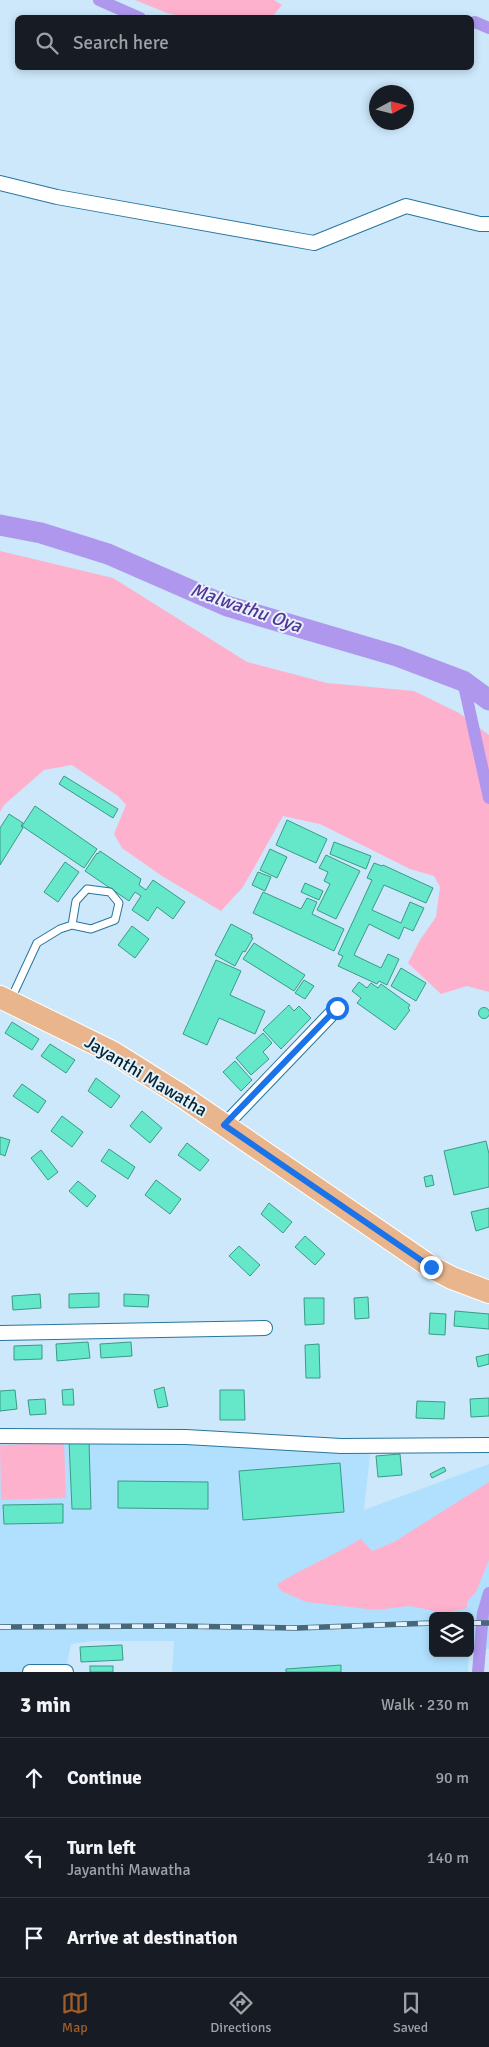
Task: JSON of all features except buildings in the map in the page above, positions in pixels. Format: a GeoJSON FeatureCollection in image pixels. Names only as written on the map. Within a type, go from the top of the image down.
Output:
{"type":"FeatureCollection","features":[{"type":"Feature","properties":{"kind":"main road","name":"Jayanthi Mawatha"},"geometry":{"type":"LineString","coordinates":[[3,1002],[112,1052],[179,1094],[431,1267],[469,1286],[489,1292]]}},
{"type":"Feature","properties":{"kind":"street"},"geometry":{"type":"LineString","coordinates":[[0,183],[57,197],[314,243],[406,206],[480,224],[489,224]]}},
{"type":"Feature","properties":{"kind":"street"},"geometry":{"type":"LineString","coordinates":[[224,1125],[337,1008]]}},
{"type":"Feature","properties":{"kind":"street"},"geometry":{"type":"LineString","coordinates":[[0,1333],[265,1328]]}},
{"type":"Feature","properties":{"kind":"street"},"geometry":{"type":"LineString","coordinates":[[0,1436],[186,1437],[341,1446],[489,1445]]}},
{"type":"Feature","properties":{"kind":"street"},"geometry":{"type":"LineString","coordinates":[[30,1672],[66,1672]]}},
{"type":"Feature","properties":{"kind":"lane"},"geometry":{"type":"LineString","coordinates":[[3,1002],[37,943],[60,929],[72,925],[91,929],[115,920],[119,903],[110,892],[87,889],[76,901],[72,925]]}},
{"type":"Feature","properties":{"kind":"shaded area"},"geometry":{"type":"Polygon","coordinates":[[[135,0],[274,0],[282,5],[274,15],[176,15],[135,0]]]}},
{"type":"Feature","properties":{"kind":"shaded area"},"geometry":{"type":"Polygon","coordinates":[[[0,551],[113,578],[247,662],[327,683],[414,691],[459,713],[489,735],[489,992],[467,986],[441,994],[408,963],[420,940],[436,917],[440,887],[434,876],[410,869],[320,824],[283,816],[243,887],[221,911],[162,876],[122,848],[114,834],[126,805],[118,796],[72,765],[44,770],[4,805],[0,812],[0,551]]]}},
{"type":"Feature","properties":{"kind":"shaded area"},"geometry":{"type":"Polygon","coordinates":[[[0,1436],[371,1445],[364,1510],[489,1464],[489,1649],[474,1647],[474,1612],[429,1612],[429,1657],[469,1657],[468,1672],[172,1672],[174,1641],[92,1641],[71,1644],[65,1672],[0,1672],[0,1436]]]}},
{"type":"Feature","properties":{"kind":"shaded area"},"geometry":{"type":"Polygon","coordinates":[[[64,1443],[66,1498],[1,1500],[0,1445],[64,1443]]]}},
{"type":"Feature","properties":{"kind":"shaded area"},"geometry":{"type":"Polygon","coordinates":[[[489,1482],[489,1560],[476,1592],[467,1602],[467,1608],[449,1612],[410,1606],[376,1610],[306,1602],[281,1591],[277,1584],[361,1539],[372,1551],[394,1542],[489,1482]]]}},
{"type":"Feature","properties":{"kind":"waterway"},"geometry":{"type":"LineString","coordinates":[[99,0],[133,15]]}},
{"type":"Feature","properties":{"kind":"waterway"},"geometry":{"type":"LineString","coordinates":[[474,22],[489,28]]}},
{"type":"Feature","properties":{"kind":"waterway","name":"Malwathu Oya"},"geometry":{"type":"LineString","coordinates":[[0,525],[41,533],[108,554],[227,606],[397,656],[463,681],[489,700]]}},
{"type":"Feature","properties":{"kind":"waterway"},"geometry":{"type":"LineString","coordinates":[[463,681],[489,798]]}},
{"type":"Feature","properties":{"kind":"waterway"},"geometry":{"type":"LineString","coordinates":[[478,1672],[483,1613],[489,1593]]}},
{"type":"Feature","properties":{"kind":"railway"},"geometry":{"type":"LineString","coordinates":[[0,1627],[170,1626],[297,1628],[429,1623]]}},
{"type":"Feature","properties":{"kind":"railway"},"geometry":{"type":"LineString","coordinates":[[474,1623],[489,1623]]}},
{"type":"Feature","properties":{"kind":"route"},"geometry":{"type":"LineString","coordinates":[[337,1008],[224,1125],[431,1267]]}}]}
